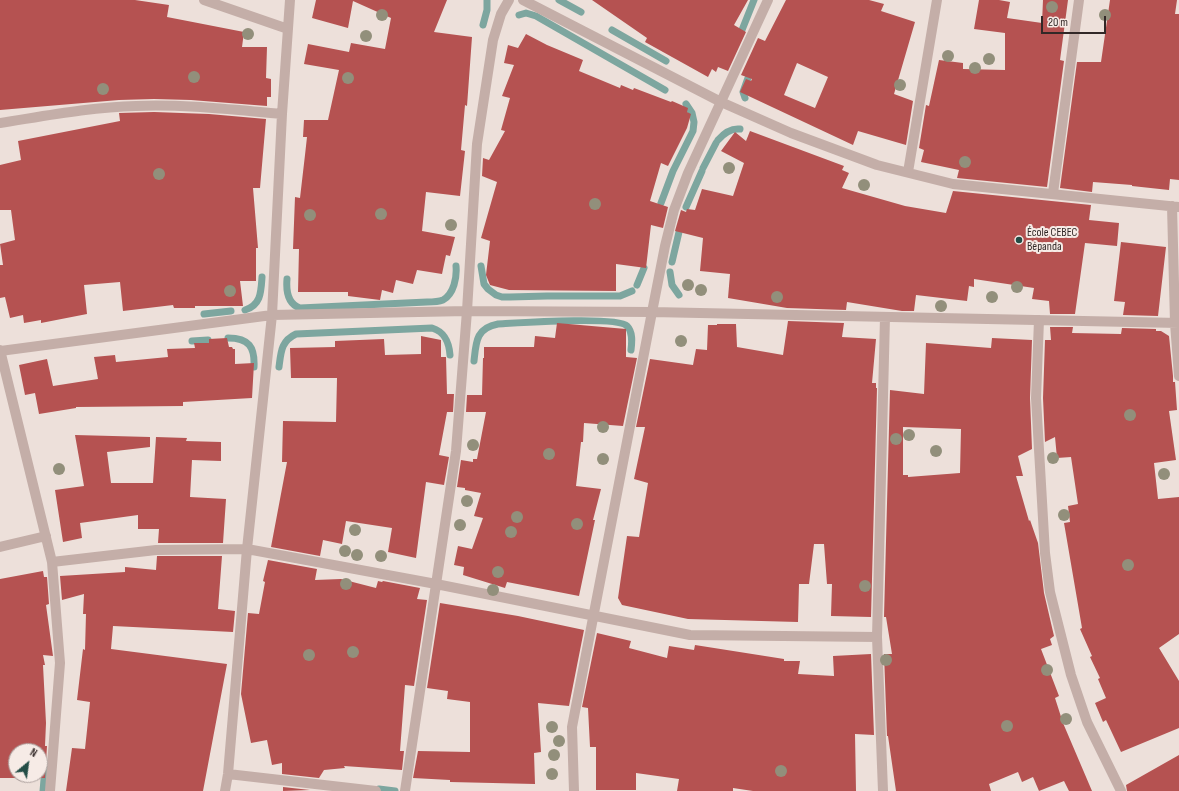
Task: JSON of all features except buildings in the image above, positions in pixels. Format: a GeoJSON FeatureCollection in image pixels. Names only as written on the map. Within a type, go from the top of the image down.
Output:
{"type":"FeatureCollection","features":[{"type":"Feature","properties":{"kind":"street"},"geometry":{"type":"LineString","coordinates":[[204,0],[288,29]]}},
{"type":"Feature","properties":{"kind":"street"},"geometry":{"type":"LineString","coordinates":[[225,791],[228,774],[247,549],[272,315],[282,114],[290,0]]}},
{"type":"Feature","properties":{"kind":"street"},"geometry":{"type":"LineString","coordinates":[[405,791],[456,451],[467,311],[477,144],[493,40],[501,14],[509,0]]}},
{"type":"Feature","properties":{"kind":"street"},"geometry":{"type":"LineString","coordinates":[[523,0],[721,102],[791,133],[877,165],[953,184],[1175,206],[1179,376]]}},
{"type":"Feature","properties":{"kind":"street"},"geometry":{"type":"LineString","coordinates":[[574,791],[572,727],[665,246],[674,210],[688,173],[768,0]]}},
{"type":"Feature","properties":{"kind":"street"},"geometry":{"type":"LineString","coordinates":[[908,172],[937,0]]}},
{"type":"Feature","properties":{"kind":"street"},"geometry":{"type":"LineString","coordinates":[[1053,193],[1078,0]]}},
{"type":"Feature","properties":{"kind":"street"},"geometry":{"type":"LineString","coordinates":[[0,123],[62,113],[136,106],[203,107],[282,114]]}},
{"type":"Feature","properties":{"kind":"street"},"geometry":{"type":"LineString","coordinates":[[50,791],[60,663],[52,562],[0,351],[272,315],[467,311],[652,312],[1177,323]]}},
{"type":"Feature","properties":{"kind":"street"},"geometry":{"type":"LineString","coordinates":[[883,791],[876,637],[885,317]]}},
{"type":"Feature","properties":{"kind":"street"},"geometry":{"type":"LineString","coordinates":[[1039,320],[1036,398],[1045,553],[1050,592],[1071,675],[1087,722],[1121,791]]}},
{"type":"Feature","properties":{"kind":"street"},"geometry":{"type":"LineString","coordinates":[[0,548],[46,536]]}},
{"type":"Feature","properties":{"kind":"street"},"geometry":{"type":"LineString","coordinates":[[52,562],[156,550],[247,549],[436,584],[690,635],[876,637]]}},
{"type":"Feature","properties":{"kind":"street"},"geometry":{"type":"LineString","coordinates":[[228,774],[376,791]]}},
{"type":"Feature","properties":{"kind":"waterway"},"geometry":{"type":"LineString","coordinates":[[483,25],[487,10],[487,0]]}},
{"type":"Feature","properties":{"kind":"waterway"},"geometry":{"type":"LineString","coordinates":[[559,0],[581,12]]}},
{"type":"Feature","properties":{"kind":"waterway"},"geometry":{"type":"LineString","coordinates":[[742,30],[754,0]]}},
{"type":"Feature","properties":{"kind":"waterway"},"geometry":{"type":"LineString","coordinates":[[519,15],[526,13],[536,16],[665,90]]}},
{"type":"Feature","properties":{"kind":"waterway"},"geometry":{"type":"LineString","coordinates":[[612,30],[666,61]]}},
{"type":"Feature","properties":{"kind":"waterway"},"geometry":{"type":"LineString","coordinates":[[745,98],[743,92],[748,78]]}},
{"type":"Feature","properties":{"kind":"waterway"},"geometry":{"type":"LineString","coordinates":[[661,203],[673,171],[693,131],[694,122],[692,113],[686,104]]}},
{"type":"Feature","properties":{"kind":"waterway"},"geometry":{"type":"LineString","coordinates":[[718,140],[728,132],[734,129],[740,129]]}},
{"type":"Feature","properties":{"kind":"waterway"},"geometry":{"type":"LineString","coordinates":[[703,168],[716,143]]}},
{"type":"Feature","properties":{"kind":"waterway"},"geometry":{"type":"LineString","coordinates":[[686,207],[702,171]]}},
{"type":"Feature","properties":{"kind":"waterway"},"geometry":{"type":"LineString","coordinates":[[672,262],[679,232]]}},
{"type":"Feature","properties":{"kind":"waterway"},"geometry":{"type":"LineString","coordinates":[[287,279],[287,288],[290,300],[300,308],[435,302],[443,300],[450,294],[454,285],[456,266]]}},
{"type":"Feature","properties":{"kind":"waterway"},"geometry":{"type":"LineString","coordinates":[[481,266],[484,284],[496,295],[502,297],[620,296],[632,291]]}},
{"type":"Feature","properties":{"kind":"waterway"},"geometry":{"type":"LineString","coordinates":[[637,285],[644,268]]}},
{"type":"Feature","properties":{"kind":"waterway"},"geometry":{"type":"LineString","coordinates":[[670,272],[672,285],[679,295]]}},
{"type":"Feature","properties":{"kind":"waterway"},"geometry":{"type":"LineString","coordinates":[[245,310],[250,308],[257,301],[260,293],[262,277]]}},
{"type":"Feature","properties":{"kind":"waterway"},"geometry":{"type":"LineString","coordinates":[[204,314],[231,311]]}},
{"type":"Feature","properties":{"kind":"waterway"},"geometry":{"type":"LineString","coordinates":[[474,361],[478,337],[481,332],[498,324],[566,321],[605,321],[619,323],[629,328],[632,340],[631,350]]}},
{"type":"Feature","properties":{"kind":"waterway"},"geometry":{"type":"LineString","coordinates":[[279,367],[281,352],[287,340],[296,334],[432,328],[440,332],[446,338],[450,355]]}},
{"type":"Feature","properties":{"kind":"waterway"},"geometry":{"type":"LineString","coordinates":[[228,338],[235,338],[246,342],[249,345],[252,349],[254,367]]}},
{"type":"Feature","properties":{"kind":"waterway"},"geometry":{"type":"LineString","coordinates":[[192,341],[208,340]]}},
{"type":"Feature","properties":{"kind":"waterway"},"geometry":{"type":"LineString","coordinates":[[43,791],[44,783]]}},
{"type":"Feature","properties":{"kind":"waterway"},"geometry":{"type":"LineString","coordinates":[[379,789],[395,791]]}},
{"type":"Feature","properties":{"kind":"place","name":"École CEBEC Bépanda"},"geometry":{"type":"Point","coordinates":[1019,240]}}]}
